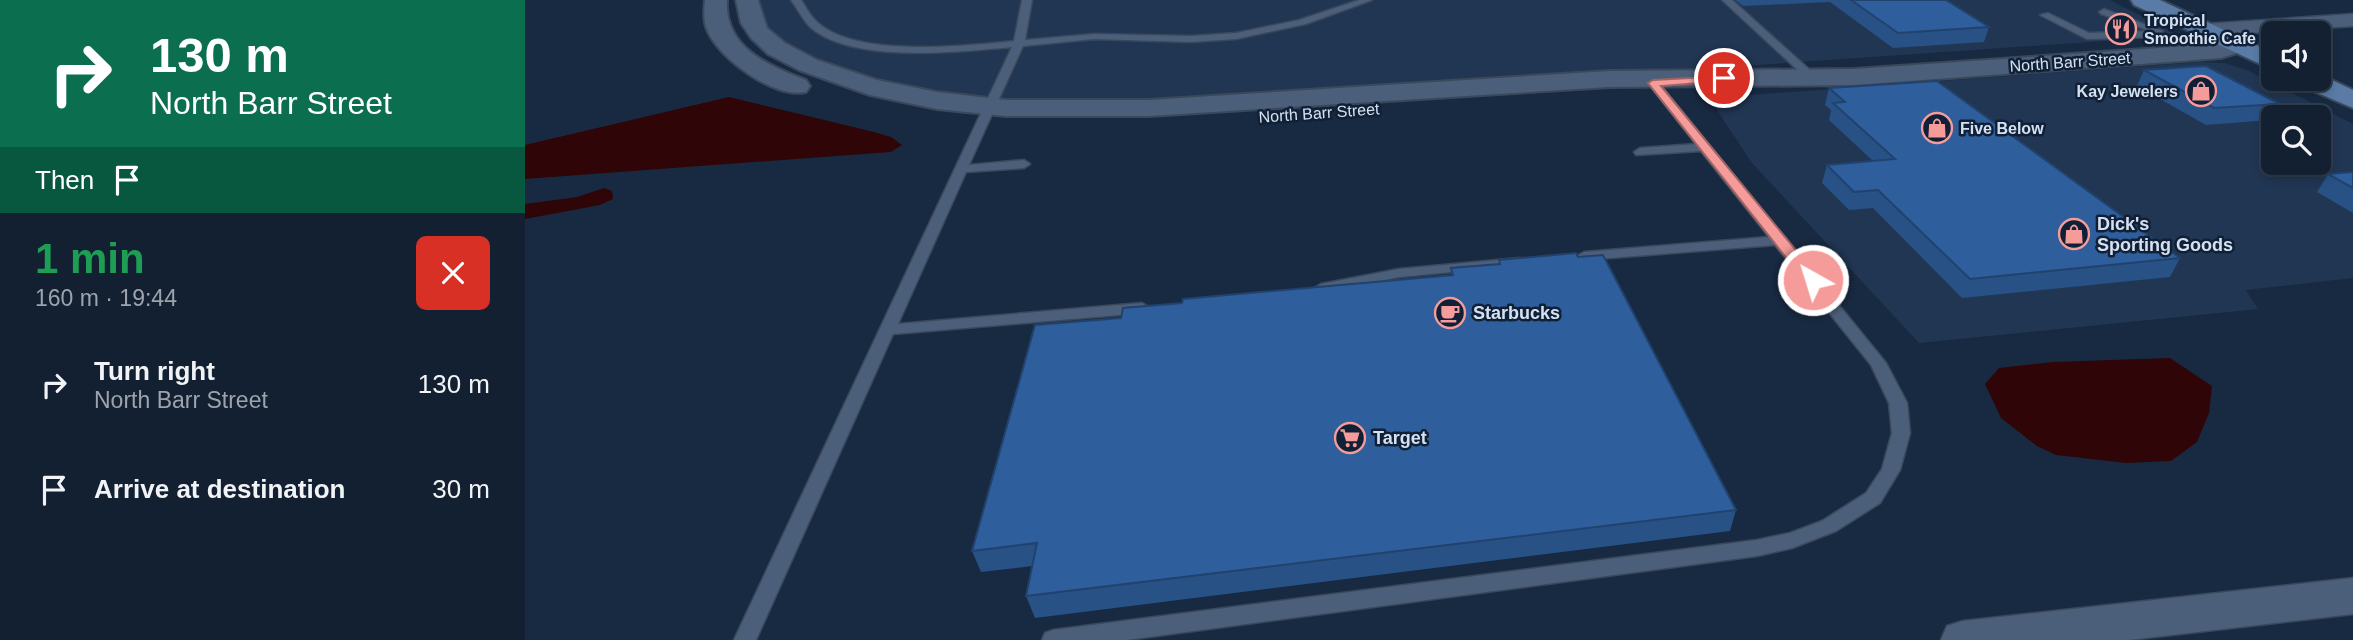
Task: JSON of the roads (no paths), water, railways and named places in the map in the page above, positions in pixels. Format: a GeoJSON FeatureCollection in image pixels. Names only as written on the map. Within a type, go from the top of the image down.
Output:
{"type":"FeatureCollection","features":[{"type":"Feature","properties":{"kind":"main road"},"geometry":{"type":"LineString","coordinates":[[2142,0],[2261,56]]}},
{"type":"Feature","properties":{"kind":"main road"},"geometry":{"type":"LineString","coordinates":[[2331,90],[2353,100]]}},
{"type":"Feature","properties":{"kind":"street"},"geometry":{"type":"LineString","coordinates":[[716,0],[713,10],[718,34],[758,68],[793,86],[907,113],[987,113]]}},
{"type":"Feature","properties":{"kind":"street"},"geometry":{"type":"LineString","coordinates":[[747,0],[751,19],[761,36],[788,57],[839,77],[987,113]]}},
{"type":"Feature","properties":{"kind":"street"},"geometry":{"type":"LineString","coordinates":[[2205,30],[2353,20]]}},
{"type":"Feature","properties":{"kind":"street","name":"North Barr Street"},"geometry":{"type":"LineString","coordinates":[[987,113],[1098,125],[1192,122],[1620,93],[1653,83],[1807,73],[1855,77],[2221,51],[2237,45]]}},
{"type":"Feature","properties":{"kind":"street"},"geometry":{"type":"LineString","coordinates":[[1963,640],[2353,596]]}},
{"type":"Feature","properties":{"kind":"lane"},"geometry":{"type":"LineString","coordinates":[[796,0],[815,27],[844,42],[909,49],[1093,36],[1193,39],[1238,36],[1291,25],[1367,0]]}},
{"type":"Feature","properties":{"kind":"lane"},"geometry":{"type":"LineString","coordinates":[[745,640],[1020,43],[1029,0]]}},
{"type":"Feature","properties":{"kind":"lane"},"geometry":{"type":"LineString","coordinates":[[1727,0],[1807,73]]}},
{"type":"Feature","properties":{"kind":"lane"},"geometry":{"type":"LineString","coordinates":[[2045,15],[2087,36],[2156,34],[2158,31],[2104,12]]}},
{"type":"Feature","properties":{"kind":"lane"},"geometry":{"type":"LineString","coordinates":[[1053,640],[1756,548],[1792,540],[1829,526],[1873,498],[1891,470],[1901,433],[1898,403],[1878,363],[1653,83]]}},
{"type":"Feature","properties":{"kind":"lane"},"geometry":{"type":"LineString","coordinates":[[1640,152],[1705,147]]}},
{"type":"Feature","properties":{"kind":"lane"},"geometry":{"type":"LineString","coordinates":[[961,169],[1024,164]]}},
{"type":"Feature","properties":{"kind":"lane"},"geometry":{"type":"LineString","coordinates":[[1565,258],[1779,240]]}},
{"type":"Feature","properties":{"kind":"lane"},"geometry":{"type":"LineString","coordinates":[[1303,293],[1399,272],[1542,260]]}},
{"type":"Feature","properties":{"kind":"lane"},"geometry":{"type":"LineString","coordinates":[[886,330],[1163,306]]}},
{"type":"Feature","properties":{"kind":"place","name":"Tropical Smoothie Cafe"},"geometry":{"type":"Point","coordinates":[2121,29]}},
{"type":"Feature","properties":{"kind":"place","name":"Kay Jewelers"},"geometry":{"type":"Point","coordinates":[2201,91]}},
{"type":"Feature","properties":{"kind":"place","name":"Five Below"},"geometry":{"type":"Point","coordinates":[1937,128]}},
{"type":"Feature","properties":{"kind":"place","name":"Dick's Sporting Goods"},"geometry":{"type":"Point","coordinates":[2074,234]}},
{"type":"Feature","properties":{"kind":"place","name":"Starbucks"},"geometry":{"type":"Point","coordinates":[1450,313]}},
{"type":"Feature","properties":{"kind":"place","name":"Target"},"geometry":{"type":"Point","coordinates":[1350,438]}}]}
